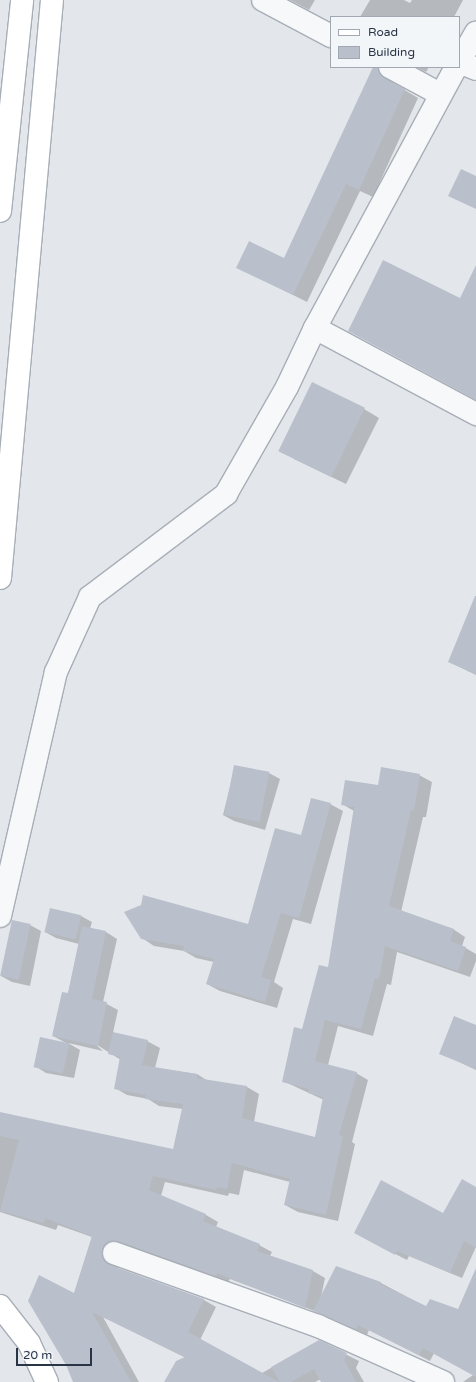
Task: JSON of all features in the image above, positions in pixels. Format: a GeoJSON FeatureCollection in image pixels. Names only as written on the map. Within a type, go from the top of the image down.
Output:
{"type":"FeatureCollection","features":[{"type":"Feature","properties":{"kind":"main road"},"geometry":{"type":"LineString","coordinates":[[0,211],[22,0]]}},
{"type":"Feature","properties":{"kind":"main road"},"geometry":{"type":"LineString","coordinates":[[0,578],[52,0]]}},
{"type":"Feature","properties":{"kind":"main road"},"geometry":{"type":"LineString","coordinates":[[0,214],[33,218]]}},
{"type":"Feature","properties":{"kind":"main road"},"geometry":{"type":"LineString","coordinates":[[0,1306],[29,1343],[47,1382]]}},
{"type":"Feature","properties":{"kind":"street"},"geometry":{"type":"LineString","coordinates":[[263,0],[330,35]]}},
{"type":"Feature","properties":{"kind":"street"},"geometry":{"type":"LineString","coordinates":[[460,60],[476,32]]}},
{"type":"Feature","properties":{"kind":"street"},"geometry":{"type":"LineString","coordinates":[[460,62],[476,69]]}},
{"type":"Feature","properties":{"kind":"street"},"geometry":{"type":"LineString","coordinates":[[392,68],[440,94]]}},
{"type":"Feature","properties":{"kind":"street"},"geometry":{"type":"LineString","coordinates":[[0,916],[14,864],[56,672],[90,597],[226,494],[287,387],[315,328],[440,94],[455,68]]}},
{"type":"Feature","properties":{"kind":"street"},"geometry":{"type":"LineString","coordinates":[[315,328],[476,414]]}},
{"type":"Feature","properties":{"kind":"street"},"geometry":{"type":"LineString","coordinates":[[114,1253],[318,1326],[442,1382]]}},
{"type":"Feature","properties":{"kind":"building"},"geometry":{"type":"Polygon","coordinates":[[[373,68],[379,68],[384,78],[405,89],[359,190],[346,184],[293,295],[236,268],[249,241],[284,258],[373,68]]]}},
{"type":"Feature","properties":{"kind":"building"},"geometry":{"type":"Polygon","coordinates":[[[461,169],[476,176],[476,209],[448,196],[461,169]]]}},
{"type":"Feature","properties":{"kind":"building"},"geometry":{"type":"Polygon","coordinates":[[[383,260],[460,298],[476,265],[476,400],[348,331],[383,260]]]}},
{"type":"Feature","properties":{"kind":"building"},"geometry":{"type":"Polygon","coordinates":[[[312,382],[365,408],[331,477],[278,451],[312,382]]]}},
{"type":"Feature","properties":{"kind":"building"},"geometry":{"type":"Polygon","coordinates":[[[476,596],[476,674],[448,662],[476,596]]]}},
{"type":"Feature","properties":{"kind":"building"},"geometry":{"type":"Polygon","coordinates":[[[234,765],[269,772],[260,822],[224,815],[234,765]]]}},
{"type":"Feature","properties":{"kind":"building"},"geometry":{"type":"Polygon","coordinates":[[[381,767],[420,774],[414,811],[411,810],[389,906],[454,929],[450,941],[466,947],[458,971],[385,946],[379,979],[375,978],[361,1029],[325,1020],[315,1061],[357,1072],[339,1135],[343,1136],[326,1215],[284,1205],[290,1179],[232,1163],[227,1189],[217,1187],[216,1190],[153,1176],[149,1190],[206,1214],[203,1221],[260,1244],[257,1251],[313,1270],[305,1308],[217,1273],[216,1276],[118,1241],[106,1243],[102,1249],[104,1261],[110,1265],[204,1299],[188,1332],[279,1382],[164,1382],[176,1361],[185,1357],[92,1312],[131,1382],[73,1382],[66,1365],[28,1301],[39,1275],[74,1293],[92,1236],[45,1218],[44,1223],[0,1211],[19,1140],[0,1136],[0,1112],[173,1149],[183,1104],[145,1099],[146,1095],[114,1089],[120,1057],[108,1054],[113,1032],[148,1040],[142,1065],[197,1074],[197,1078],[247,1086],[242,1118],[315,1137],[323,1097],[308,1093],[309,1089],[282,1082],[294,1027],[302,1029],[319,965],[328,967],[354,807],[341,805],[345,780],[378,785],[381,767]]]}},
{"type":"Feature","properties":{"kind":"building"},"geometry":{"type":"Polygon","coordinates":[[[311,798],[331,803],[299,918],[281,913],[261,977],[271,980],[265,1002],[206,984],[214,959],[183,951],[184,946],[141,939],[124,912],[141,905],[143,895],[248,924],[275,828],[301,835],[311,798]]]}},
{"type":"Feature","properties":{"kind":"building"},"geometry":{"type":"Polygon","coordinates":[[[50,908],[81,915],[76,940],[44,932],[50,908]]]}},
{"type":"Feature","properties":{"kind":"building"},"geometry":{"type":"Polygon","coordinates":[[[12,920],[31,924],[19,980],[0,976],[12,920]]]}},
{"type":"Feature","properties":{"kind":"building"},"geometry":{"type":"Polygon","coordinates":[[[82,926],[106,931],[92,999],[107,1002],[98,1046],[52,1036],[62,992],[68,993],[82,926]]]}},
{"type":"Feature","properties":{"kind":"building"},"geometry":{"type":"Polygon","coordinates":[[[454,1016],[476,1025],[476,1069],[439,1054],[454,1016]]]}},
{"type":"Feature","properties":{"kind":"building"},"geometry":{"type":"Polygon","coordinates":[[[40,1037],[69,1043],[63,1074],[34,1067],[40,1037]]]}},
{"type":"Feature","properties":{"kind":"building"},"geometry":{"type":"Polygon","coordinates":[[[462,1179],[476,1187],[476,1248],[464,1241],[450,1273],[397,1251],[395,1255],[354,1233],[381,1180],[443,1213],[462,1179]]]}},
{"type":"Feature","properties":{"kind":"building"},"geometry":{"type":"Polygon","coordinates":[[[336,1266],[381,1282],[380,1284],[426,1306],[430,1299],[458,1309],[476,1268],[476,1377],[423,1348],[419,1355],[358,1325],[356,1329],[313,1311],[336,1266]]]}},
{"type":"Feature","properties":{"kind":"building"},"geometry":{"type":"Polygon","coordinates":[[[319,1340],[347,1353],[344,1360],[356,1382],[321,1382],[314,1369],[291,1382],[280,1382],[271,1367],[319,1340]]]}}]}
